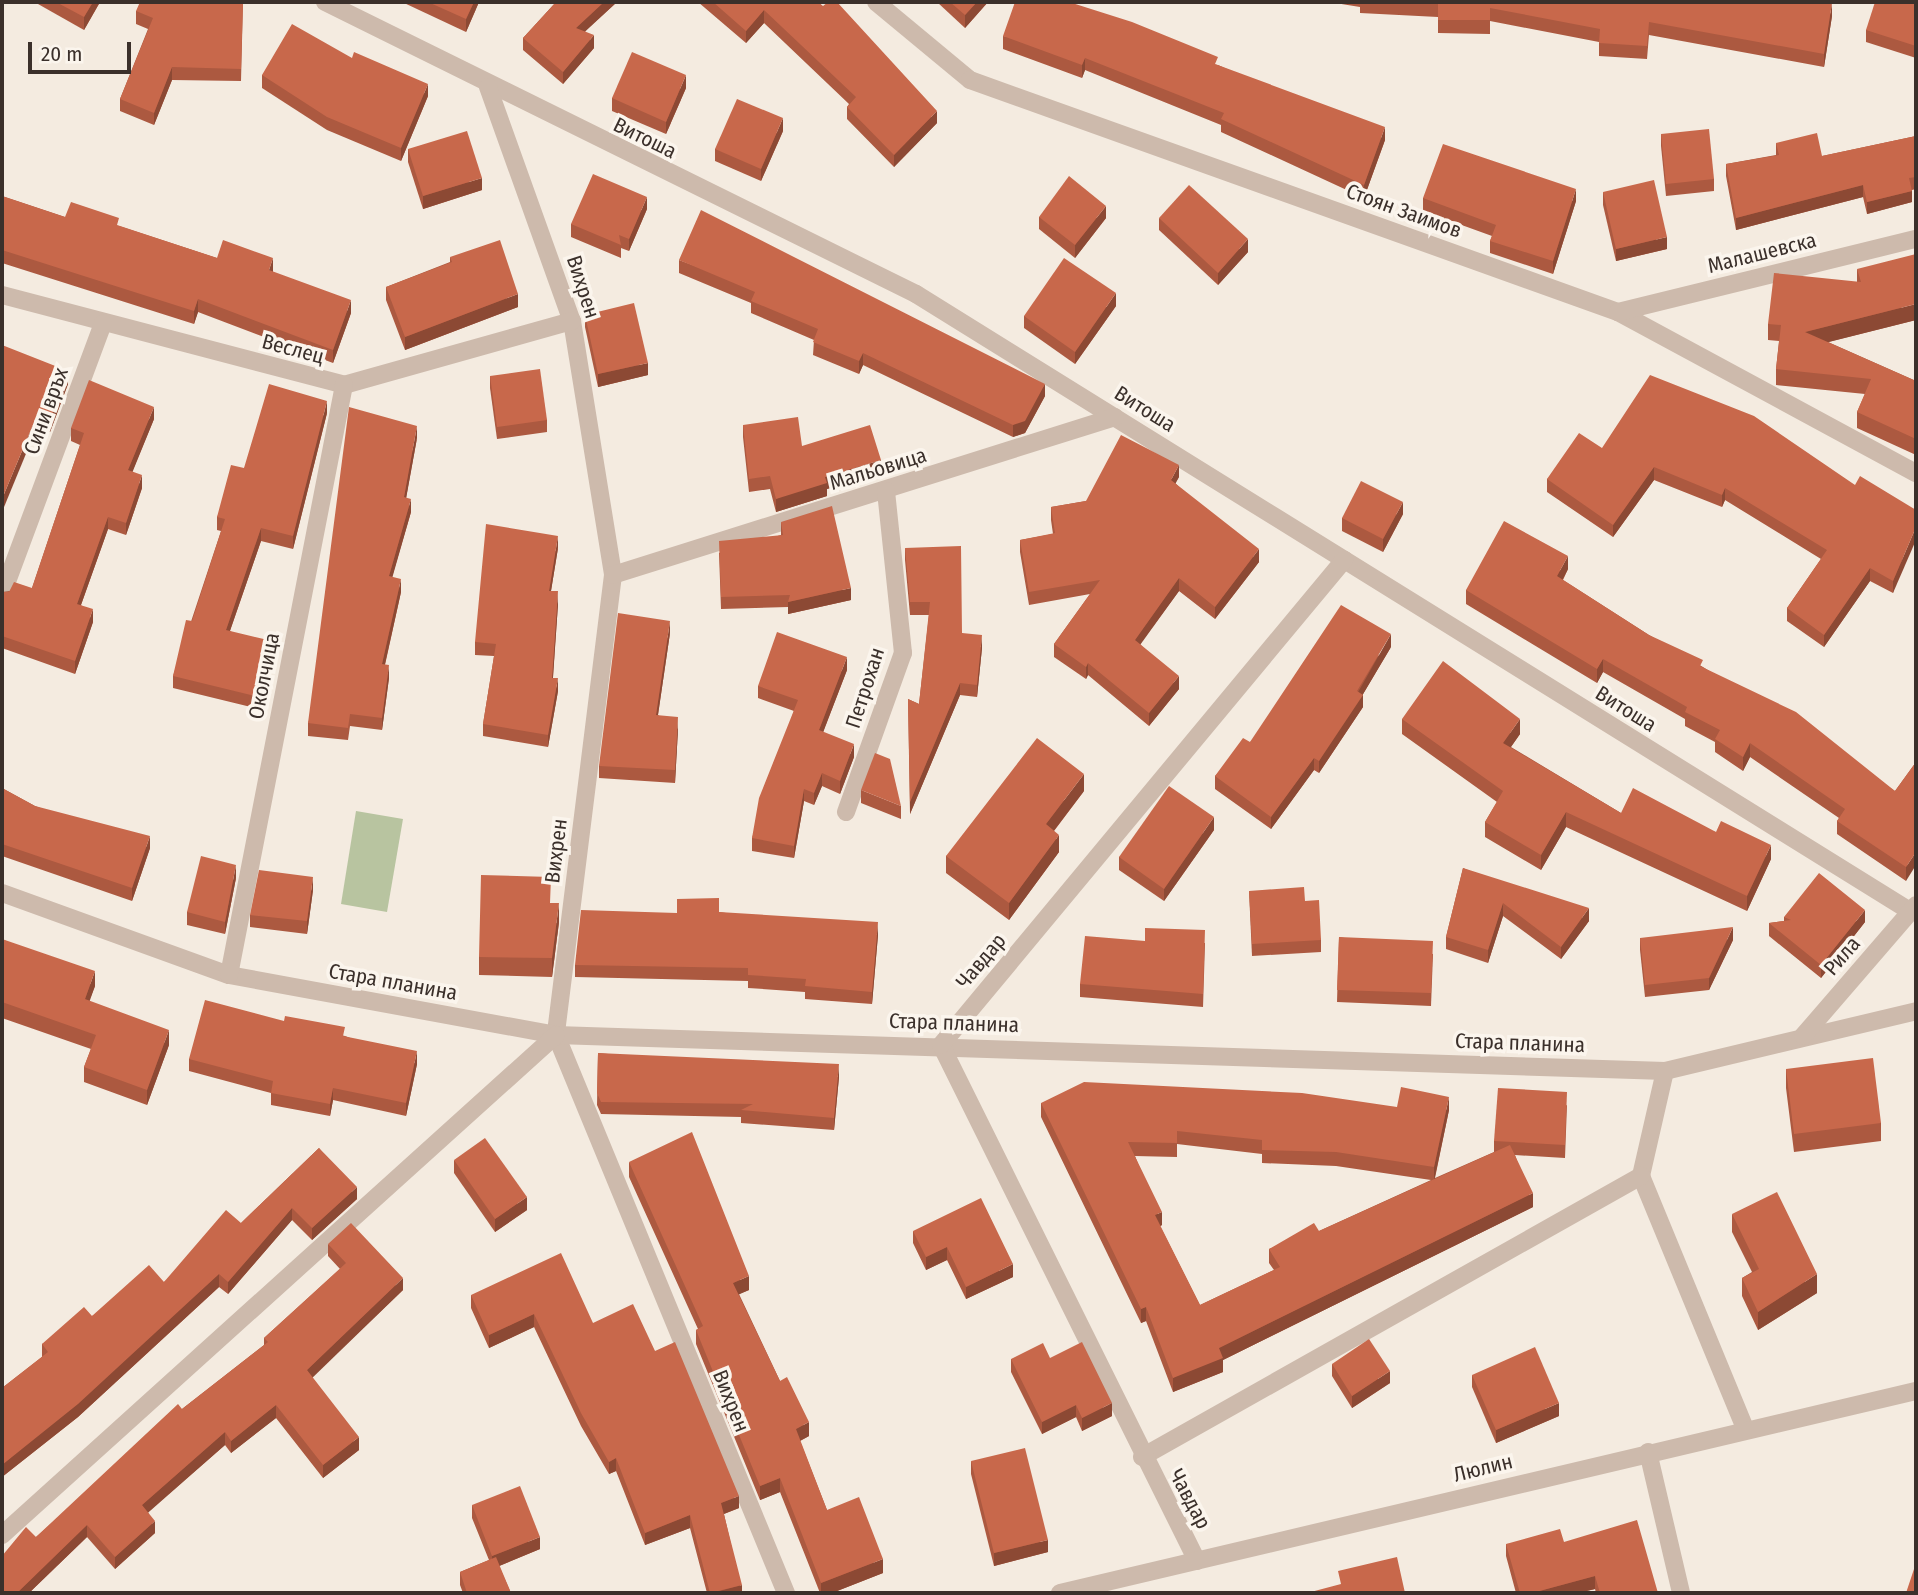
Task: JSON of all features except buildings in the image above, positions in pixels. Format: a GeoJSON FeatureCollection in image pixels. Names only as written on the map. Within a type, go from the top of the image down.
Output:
{"type":"FeatureCollection","features":[{"type":"Feature","properties":{"kind":"street","name":"Витоша"},"geometry":{"type":"LineString","coordinates":[[325,2],[488,87],[916,294],[1913,908]]}},
{"type":"Feature","properties":{"kind":"street","name":"Стоян Заимов"},"geometry":{"type":"LineString","coordinates":[[876,2],[970,80],[1618,312],[1916,473]]}},
{"type":"Feature","properties":{"kind":"street","name":"Вихрен"},"geometry":{"type":"LineString","coordinates":[[488,87],[572,321],[613,575],[555,1035],[786,1593]]}},
{"type":"Feature","properties":{"kind":"street","name":"Малашевска"},"geometry":{"type":"LineString","coordinates":[[1618,312],[1916,239]]}},
{"type":"Feature","properties":{"kind":"street","name":"Веслец"},"geometry":{"type":"LineString","coordinates":[[2,295],[344,386],[572,321]]}},
{"type":"Feature","properties":{"kind":"street","name":"Сини връх"},"geometry":{"type":"LineString","coordinates":[[2,594],[103,323]]}},
{"type":"Feature","properties":{"kind":"street","name":"Околчица"},"geometry":{"type":"LineString","coordinates":[[229,975],[344,386]]}},
{"type":"Feature","properties":{"kind":"street","name":"Мальовица"},"geometry":{"type":"LineString","coordinates":[[613,575],[1115,417]]}},
{"type":"Feature","properties":{"kind":"street","name":"Петрохан"},"geometry":{"type":"LineString","coordinates":[[846,812],[904,653],[886,491]]}},
{"type":"Feature","properties":{"kind":"street","name":"Чавдар"},"geometry":{"type":"LineString","coordinates":[[1197,1560],[1142,1457],[941,1045],[1344,560]]}},
{"type":"Feature","properties":{"kind":"street","name":"Стара планина"},"geometry":{"type":"LineString","coordinates":[[2,893],[229,975],[555,1035],[941,1045],[1665,1071],[1916,1011]]}},
{"type":"Feature","properties":{"kind":"street","name":"Рила"},"geometry":{"type":"LineString","coordinates":[[1802,1037],[1913,908]]}},
{"type":"Feature","properties":{"kind":"street"},"geometry":{"type":"LineString","coordinates":[[2,1535],[555,1035]]}},
{"type":"Feature","properties":{"kind":"street"},"geometry":{"type":"LineString","coordinates":[[1665,1071],[1641,1176],[1745,1428]]}},
{"type":"Feature","properties":{"kind":"street"},"geometry":{"type":"LineString","coordinates":[[1142,1457],[1641,1176]]}},
{"type":"Feature","properties":{"kind":"street","name":"Люлин"},"geometry":{"type":"LineString","coordinates":[[1060,1593],[1745,1428],[1916,1391]]}},
{"type":"Feature","properties":{"kind":"street"},"geometry":{"type":"LineString","coordinates":[[1648,1452],[1681,1593]]}},
{"type":"Feature","properties":{"kind":"green space"},"geometry":{"type":"Polygon","coordinates":[[[356,811],[403,819],[387,912],[341,904],[356,811]]]}}]}
